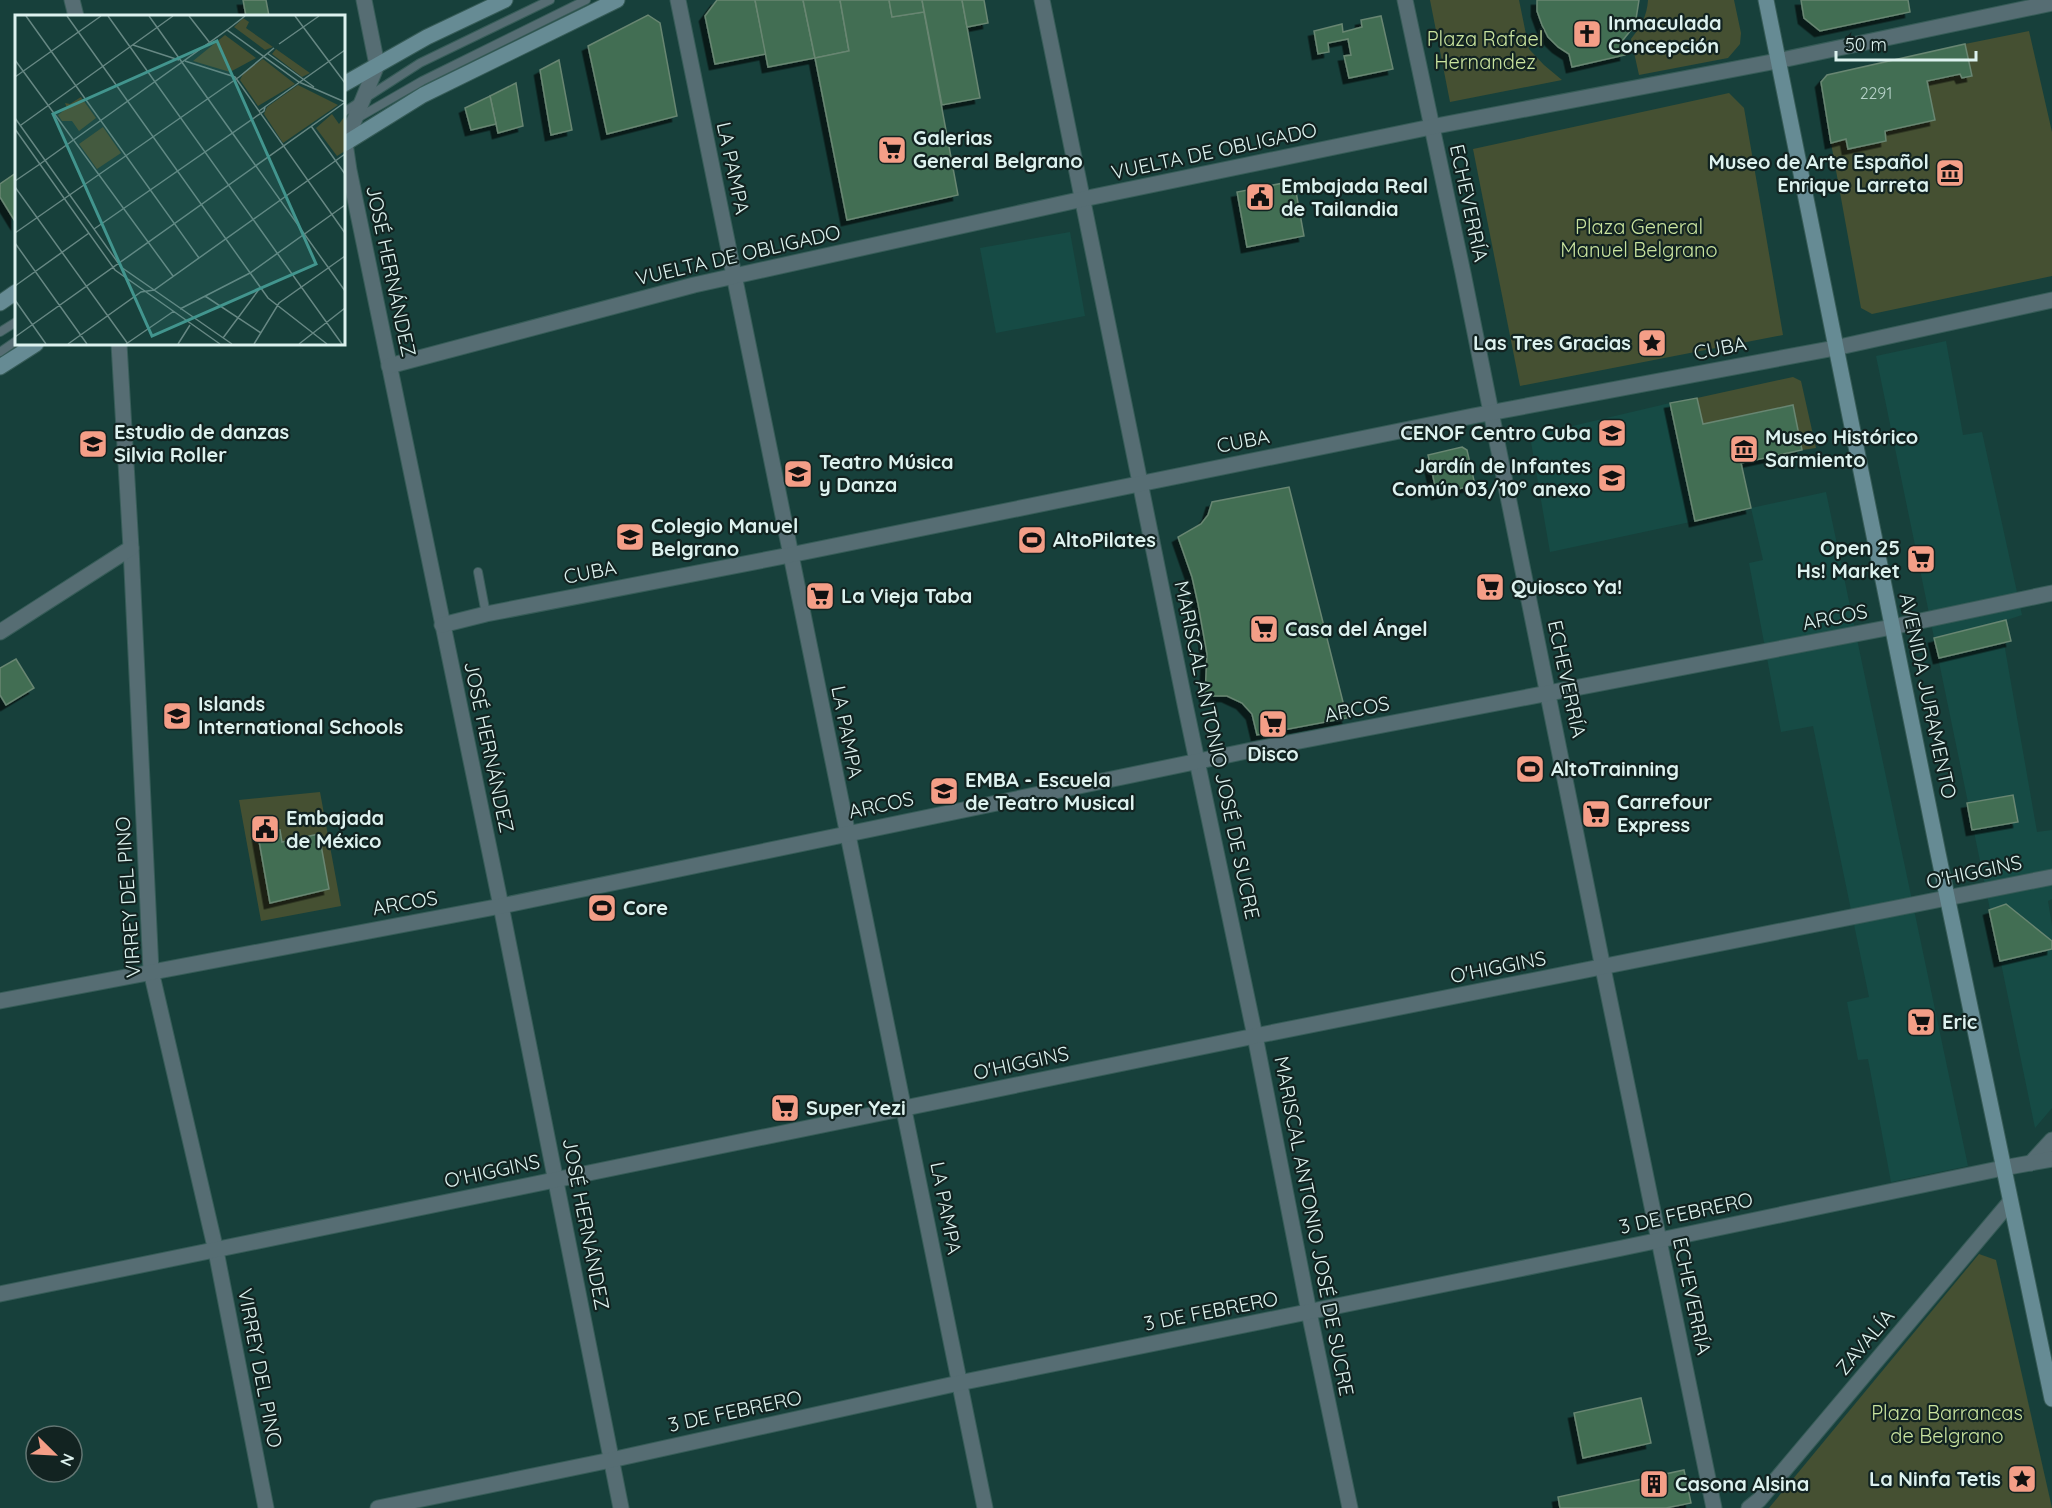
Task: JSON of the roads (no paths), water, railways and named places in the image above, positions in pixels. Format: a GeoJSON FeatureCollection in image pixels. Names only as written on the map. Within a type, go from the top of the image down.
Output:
{"type":"FeatureCollection","features":[{"type":"Feature","properties":{"kind":"main road"},"geometry":{"type":"LineString","coordinates":[[345,83],[427,38],[505,0]]}},
{"type":"Feature","properties":{"kind":"main road"},"geometry":{"type":"LineString","coordinates":[[346,129],[423,95],[617,0]]}},
{"type":"Feature","properties":{"kind":"main road","name":"AVENIDA JURAMENTO"},"geometry":{"type":"LineString","coordinates":[[1766,0],[1892,627],[2052,1399]]}},
{"type":"Feature","properties":{"kind":"main road"},"geometry":{"type":"LineString","coordinates":[[0,303],[15,293]]}},
{"type":"Feature","properties":{"kind":"main road"},"geometry":{"type":"LineString","coordinates":[[0,367],[34,345]]}},
{"type":"Feature","properties":{"kind":"street"},"geometry":{"type":"LineString","coordinates":[[72,0],[76,15]]}},
{"type":"Feature","properties":{"kind":"street"},"geometry":{"type":"LineString","coordinates":[[346,129],[377,65],[364,0]]}},
{"type":"Feature","properties":{"kind":"street","name":"LA PAMPA"},"geometry":{"type":"LineString","coordinates":[[678,0],[985,1508]]}},
{"type":"Feature","properties":{"kind":"street","name":"MARISCAL ANTONIO JOSÉ DE SUCRE"},"geometry":{"type":"LineString","coordinates":[[1042,0],[1197,762],[1256,1036],[1309,1312],[1350,1508]]}},
{"type":"Feature","properties":{"kind":"street","name":"ECHEVERRÍA"},"geometry":{"type":"LineString","coordinates":[[1405,0],[1463,273],[1714,1508]]}},
{"type":"Feature","properties":{"kind":"street","name":"VUELTA DE OBLIGADO"},"geometry":{"type":"LineString","coordinates":[[390,366],[734,275],[1083,199],[1431,127],[1777,61],[2052,3]]}},
{"type":"Feature","properties":{"kind":"street","name":"JOSÉ HERNÁNDEZ"},"geometry":{"type":"LineString","coordinates":[[346,129],[390,366],[621,1508]]}},
{"type":"Feature","properties":{"kind":"street","name":"CUBA"},"geometry":{"type":"LineString","coordinates":[[442,625],[486,614],[790,555],[1490,413],[1835,348],[2052,300]]}},
{"type":"Feature","properties":{"kind":"street","name":"VIRREY DEL PINO"},"geometry":{"type":"LineString","coordinates":[[119,345],[151,971],[216,1251],[266,1508]]}},
{"type":"Feature","properties":{"kind":"street"},"geometry":{"type":"LineString","coordinates":[[0,632],[131,548]]}},
{"type":"Feature","properties":{"kind":"street","name":"ARCOS"},"geometry":{"type":"LineString","coordinates":[[1,998],[501,906],[1197,762],[1892,627],[2052,593]]}},
{"type":"Feature","properties":{"kind":"street","name":"O'HIGGINS"},"geometry":{"type":"LineString","coordinates":[[0,1294],[1256,1036],[2052,877]]}},
{"type":"Feature","properties":{"kind":"street"},"geometry":{"type":"LineString","coordinates":[[2031,1163],[2052,1140]]}},
{"type":"Feature","properties":{"kind":"street","name":"3 DE FEBRERO"},"geometry":{"type":"LineString","coordinates":[[378,1508],[611,1460],[959,1383],[2003,1167],[2052,1159]]}},
{"type":"Feature","properties":{"kind":"street","name":"ZAVALÍA"},"geometry":{"type":"LineString","coordinates":[[1749,1508],[1759,1500],[2010,1202]]}},
{"type":"Feature","properties":{"kind":"lane"},"geometry":{"type":"LineString","coordinates":[[362,99],[420,63],[550,0]]}},
{"type":"Feature","properties":{"kind":"lane"},"geometry":{"type":"LineString","coordinates":[[346,129],[422,81],[586,0]]}},
{"type":"Feature","properties":{"kind":"lane"},"geometry":{"type":"LineString","coordinates":[[0,332],[15,323]]}},
{"type":"Feature","properties":{"kind":"lane"},"geometry":{"type":"LineString","coordinates":[[0,352],[15,342]]}},
{"type":"Feature","properties":{"kind":"lane"},"geometry":{"type":"LineString","coordinates":[[478,572],[486,614]]}},
{"type":"Feature","properties":{"kind":"place","name":"Inmaculada Concepción"},"geometry":{"type":"Point","coordinates":[1587,34]}},
{"type":"Feature","properties":{"kind":"place","name":"Galerias General Belgrano"},"geometry":{"type":"Point","coordinates":[892,150]}},
{"type":"Feature","properties":{"kind":"place","name":"Museo de Arte Español Enrique Larreta"},"geometry":{"type":"Point","coordinates":[1950,173]}},
{"type":"Feature","properties":{"kind":"place","name":"Embajada Real de Tailandia"},"geometry":{"type":"Point","coordinates":[1260,197]}},
{"type":"Feature","properties":{"kind":"place","name":"Las Tres Gracias"},"geometry":{"type":"Point","coordinates":[1652,343]}},
{"type":"Feature","properties":{"kind":"place","name":"CENOF Centro Cuba"},"geometry":{"type":"Point","coordinates":[1612,433]}},
{"type":"Feature","properties":{"kind":"place","name":"Estudio de danzas Silvia Roller"},"geometry":{"type":"Point","coordinates":[93,444]}},
{"type":"Feature","properties":{"kind":"place","name":"Museo Histórico Sarmiento"},"geometry":{"type":"Point","coordinates":[1744,449]}},
{"type":"Feature","properties":{"kind":"place","name":"Teatro Música y Danza"},"geometry":{"type":"Point","coordinates":[798,474]}},
{"type":"Feature","properties":{"kind":"place","name":"Jardín de Infantes Común 03/10° anexo"},"geometry":{"type":"Point","coordinates":[1612,478]}},
{"type":"Feature","properties":{"kind":"place","name":"Colegio Manuel Belgrano"},"geometry":{"type":"Point","coordinates":[630,537]}},
{"type":"Feature","properties":{"kind":"place","name":"AltoPilates"},"geometry":{"type":"Point","coordinates":[1032,540]}},
{"type":"Feature","properties":{"kind":"place","name":"Open 25 Hs! Market"},"geometry":{"type":"Point","coordinates":[1921,559]}},
{"type":"Feature","properties":{"kind":"place","name":"Quiosco Ya!"},"geometry":{"type":"Point","coordinates":[1490,587]}},
{"type":"Feature","properties":{"kind":"place","name":"La Vieja Taba"},"geometry":{"type":"Point","coordinates":[820,596]}},
{"type":"Feature","properties":{"kind":"place","name":"Casa del Ángel"},"geometry":{"type":"Point","coordinates":[1264,629]}},
{"type":"Feature","properties":{"kind":"place","name":"Islands International Schools"},"geometry":{"type":"Point","coordinates":[177,716]}},
{"type":"Feature","properties":{"kind":"place","name":"Disco"},"geometry":{"type":"Point","coordinates":[1273,724]}},
{"type":"Feature","properties":{"kind":"place","name":"AltoTrainning"},"geometry":{"type":"Point","coordinates":[1530,769]}},
{"type":"Feature","properties":{"kind":"place","name":"EMBA - Escuela de Teatro Musical"},"geometry":{"type":"Point","coordinates":[944,791]}},
{"type":"Feature","properties":{"kind":"place","name":"Carrefour Express"},"geometry":{"type":"Point","coordinates":[1596,814]}},
{"type":"Feature","properties":{"kind":"place","name":"Embajada de México"},"geometry":{"type":"Point","coordinates":[265,829]}},
{"type":"Feature","properties":{"kind":"place","name":"Core"},"geometry":{"type":"Point","coordinates":[602,908]}},
{"type":"Feature","properties":{"kind":"place","name":"Eric"},"geometry":{"type":"Point","coordinates":[1921,1022]}},
{"type":"Feature","properties":{"kind":"place","name":"Super Yezi"},"geometry":{"type":"Point","coordinates":[785,1108]}},
{"type":"Feature","properties":{"kind":"place","name":"La Ninfa Tetis"},"geometry":{"type":"Point","coordinates":[2022,1479]}},
{"type":"Feature","properties":{"kind":"place","name":"Casona Alsina"},"geometry":{"type":"Point","coordinates":[1654,1484]}},
{"type":"Feature","properties":{"kind":"park label","name":"Plaza Rafael Hernandez"},"geometry":{"type":"Point","coordinates":[1485,50]}},
{"type":"Feature","properties":{"kind":"park label","name":"Plaza General Manuel Belgrano"},"geometry":{"type":"Point","coordinates":[1639,238]}},
{"type":"Feature","properties":{"kind":"park label","name":"Plaza Barrancas de Belgrano"},"geometry":{"type":"Point","coordinates":[1947,1424]}}]}
